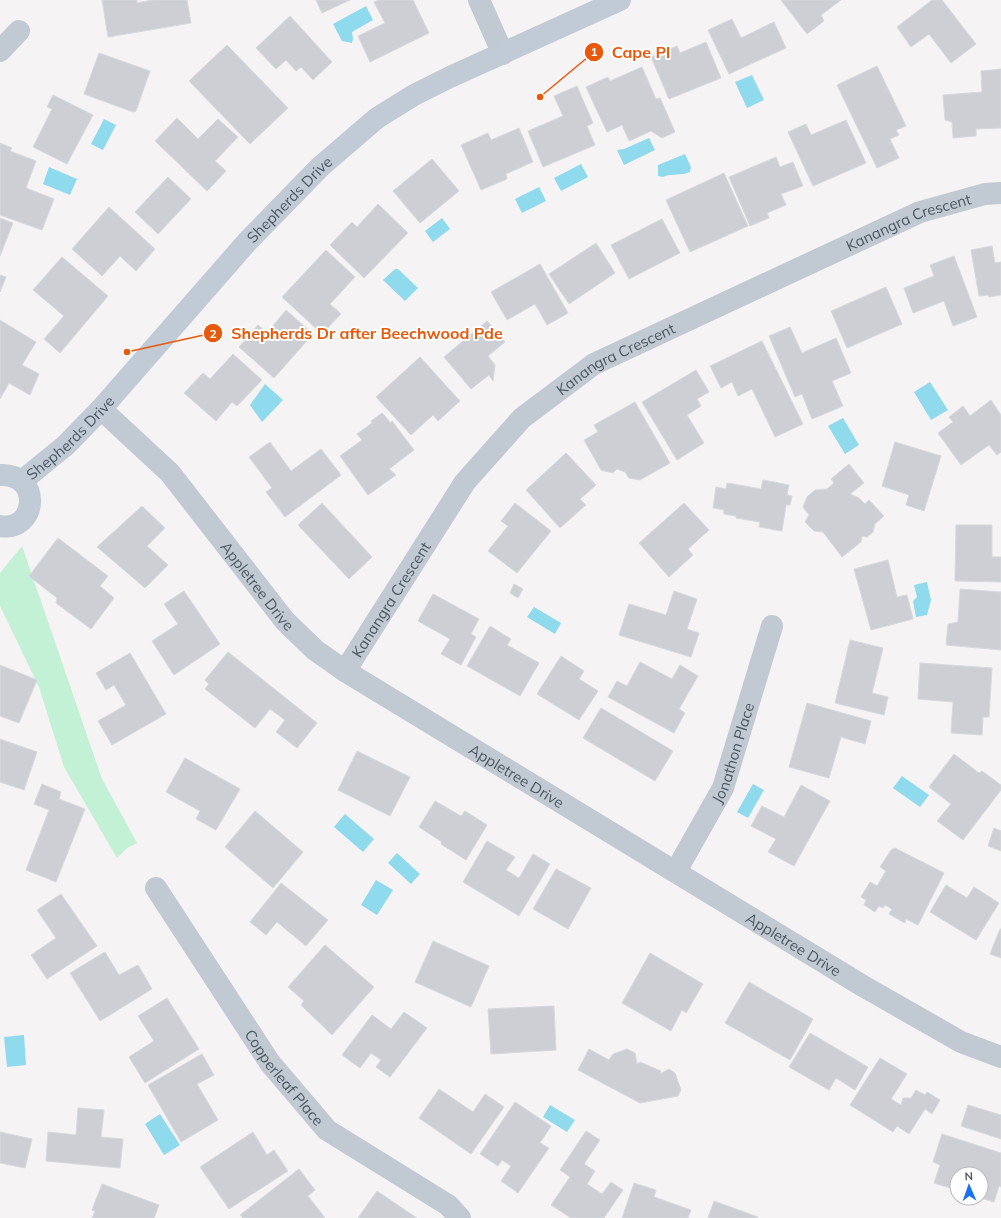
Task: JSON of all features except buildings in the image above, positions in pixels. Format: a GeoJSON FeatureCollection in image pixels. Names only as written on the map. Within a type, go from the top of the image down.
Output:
{"type":"FeatureCollection","features":[{"type":"Feature","properties":{"kind":"main road","name":"Shepherds Drive"},"geometry":{"type":"LineString","coordinates":[[22,481],[66,445],[102,409],[248,242],[320,167],[348,141],[377,118],[414,95],[450,77],[620,0]]}},
{"type":"Feature","properties":{"kind":"main road"},"geometry":{"type":"LineString","coordinates":[[0,475],[15,476],[22,481],[28,488],[30,497],[30,506],[27,514],[13,526],[0,526]]}},
{"type":"Feature","properties":{"kind":"street"},"geometry":{"type":"LineString","coordinates":[[479,0],[503,54]]}},
{"type":"Feature","properties":{"kind":"street"},"geometry":{"type":"LineString","coordinates":[[0,51],[19,31]]}},
{"type":"Feature","properties":{"kind":"street","name":"Kanangra Crescent"},"geometry":{"type":"LineString","coordinates":[[345,671],[465,482],[522,418],[594,364],[920,212],[985,194],[1001,193]]}},
{"type":"Feature","properties":{"kind":"street","name":"Appletree Drive"},"geometry":{"type":"LineString","coordinates":[[102,409],[170,473],[285,621],[315,650],[345,671],[676,871],[862,986],[961,1042],[1001,1057]]}},
{"type":"Feature","properties":{"kind":"street","name":"Jonathon Place"},"geometry":{"type":"LineString","coordinates":[[676,871],[723,788],[772,626]]}},
{"type":"Feature","properties":{"kind":"street","name":"Copperleaf Place"},"geometry":{"type":"LineString","coordinates":[[156,888],[270,1064],[326,1130],[448,1205],[460,1218]]}},
{"type":"Feature","properties":{"kind":"green space"},"geometry":{"type":"Polygon","coordinates":[[[22,546],[102,779],[137,843],[127,848],[117,858],[64,767],[39,687],[0,606],[0,573],[22,546]]]}},
{"type":"Feature","properties":{"kind":"water"},"geometry":{"type":"Polygon","coordinates":[[[366,6],[373,20],[352,32],[352,43],[342,41],[333,24],[366,6]]]}},
{"type":"Feature","properties":{"kind":"water"},"geometry":{"type":"Polygon","coordinates":[[[752,75],[764,100],[747,108],[735,82],[752,75]]]}},
{"type":"Feature","properties":{"kind":"water"},"geometry":{"type":"Polygon","coordinates":[[[104,119],[116,125],[103,150],[91,144],[104,119]]]}},
{"type":"Feature","properties":{"kind":"water"},"geometry":{"type":"Polygon","coordinates":[[[649,138],[655,150],[624,165],[617,150],[624,149],[649,138]]]}},
{"type":"Feature","properties":{"kind":"water"},"geometry":{"type":"Polygon","coordinates":[[[685,154],[691,167],[690,172],[663,177],[658,176],[658,165],[685,154]]]}},
{"type":"Feature","properties":{"kind":"water"},"geometry":{"type":"Polygon","coordinates":[[[581,164],[588,177],[561,191],[554,178],[581,164]]]}},
{"type":"Feature","properties":{"kind":"water"},"geometry":{"type":"Polygon","coordinates":[[[49,167],[77,179],[70,195],[43,184],[49,167]]]}},
{"type":"Feature","properties":{"kind":"water"},"geometry":{"type":"Polygon","coordinates":[[[539,187],[546,201],[522,213],[515,199],[539,187]]]}},
{"type":"Feature","properties":{"kind":"water"},"geometry":{"type":"Polygon","coordinates":[[[442,218],[450,229],[433,242],[425,231],[442,218]]]}},
{"type":"Feature","properties":{"kind":"water"},"geometry":{"type":"Polygon","coordinates":[[[395,269],[398,269],[418,288],[405,301],[383,280],[395,269]]]}},
{"type":"Feature","properties":{"kind":"water"},"geometry":{"type":"Polygon","coordinates":[[[930,382],[948,410],[931,420],[914,392],[930,382]]]}},
{"type":"Feature","properties":{"kind":"water"},"geometry":{"type":"Polygon","coordinates":[[[265,384],[283,400],[262,422],[250,405],[265,384]]]}},
{"type":"Feature","properties":{"kind":"water"},"geometry":{"type":"Polygon","coordinates":[[[843,418],[859,445],[845,454],[828,426],[843,418]]]}},
{"type":"Feature","properties":{"kind":"water"},"geometry":{"type":"Polygon","coordinates":[[[927,582],[931,600],[927,615],[916,617],[913,601],[917,597],[914,585],[927,582]]]}},
{"type":"Feature","properties":{"kind":"water"},"geometry":{"type":"Polygon","coordinates":[[[534,607],[561,623],[555,634],[527,617],[534,607]]]}},
{"type":"Feature","properties":{"kind":"water"},"geometry":{"type":"Polygon","coordinates":[[[902,776],[929,795],[920,807],[893,788],[902,776]]]}},
{"type":"Feature","properties":{"kind":"water"},"geometry":{"type":"Polygon","coordinates":[[[753,784],[764,790],[748,818],[737,812],[753,784]]]}},
{"type":"Feature","properties":{"kind":"water"},"geometry":{"type":"Polygon","coordinates":[[[345,814],[374,839],[363,852],[334,827],[345,814]]]}},
{"type":"Feature","properties":{"kind":"water"},"geometry":{"type":"Polygon","coordinates":[[[397,853],[420,874],[411,884],[388,863],[397,853]]]}},
{"type":"Feature","properties":{"kind":"water"},"geometry":{"type":"Polygon","coordinates":[[[376,880],[393,890],[377,915],[361,905],[376,880]]]}},
{"type":"Feature","properties":{"kind":"water"},"geometry":{"type":"Polygon","coordinates":[[[24,1035],[26,1065],[7,1067],[4,1037],[24,1035]]]}},
{"type":"Feature","properties":{"kind":"water"},"geometry":{"type":"Polygon","coordinates":[[[550,1105],[575,1120],[567,1132],[543,1117],[550,1105]]]}},
{"type":"Feature","properties":{"kind":"water"},"geometry":{"type":"Polygon","coordinates":[[[160,1114],[180,1145],[164,1155],[145,1124],[160,1114]]]}},
{"type":"Feature","properties":{"kind":"place","name":"Cape Pl"},"geometry":{"type":"Point","coordinates":[540,97]}},
{"type":"Feature","properties":{"kind":"place","name":"Shepherds Dr after Beechwood Pde"},"geometry":{"type":"Point","coordinates":[127,352]}}]}
